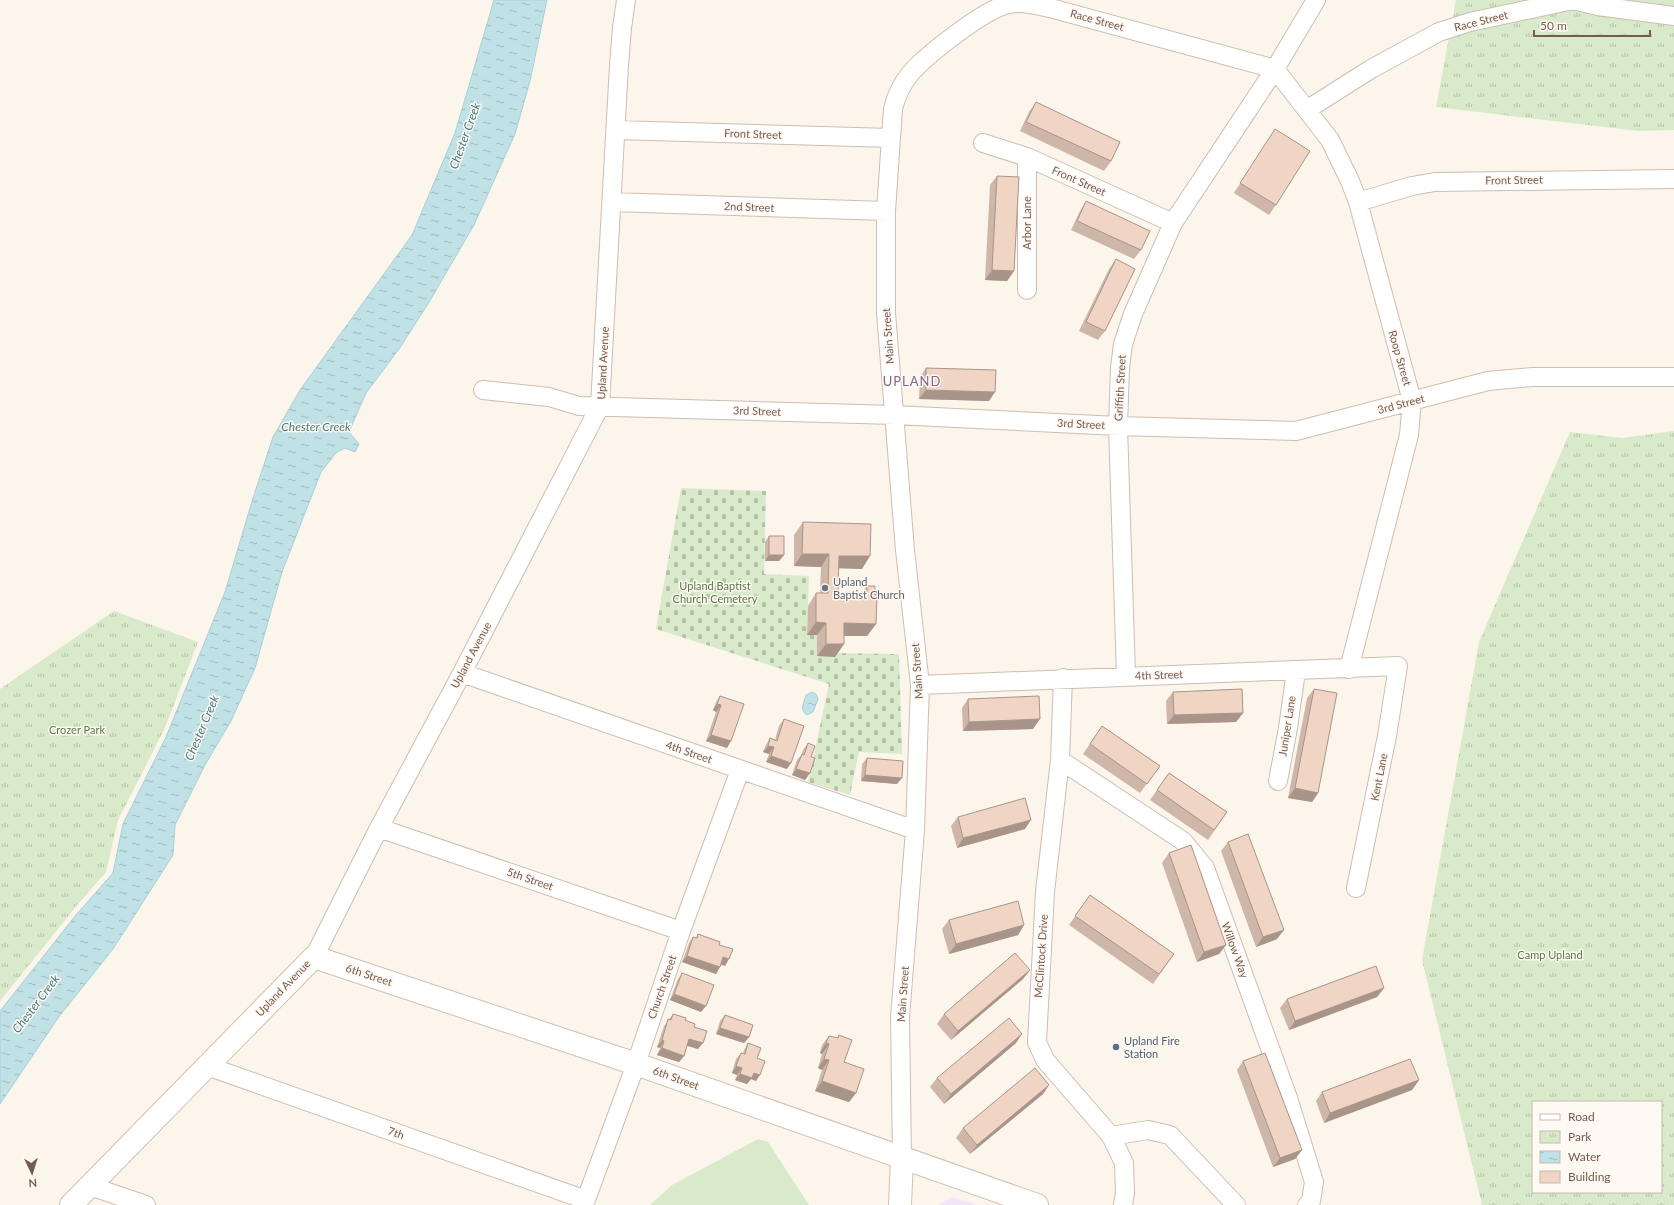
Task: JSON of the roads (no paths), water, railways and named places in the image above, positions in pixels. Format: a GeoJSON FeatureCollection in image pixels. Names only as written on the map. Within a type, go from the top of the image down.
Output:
{"type":"FeatureCollection","features":[{"type":"Feature","properties":{"kind":"street","name":"Upland Avenue"},"geometry":{"type":"LineString","coordinates":[[71,1205],[314,957],[379,828],[462,673],[600,406],[622,28],[626,0]]}},
{"type":"Feature","properties":{"kind":"street","name":"Griffith Street"},"geometry":{"type":"LineString","coordinates":[[1126,676],[1118,426],[1120,368],[1123,344],[1134,314],[1173,223],[1275,69],[1316,0]]}},
{"type":"Feature","properties":{"kind":"street","name":"Race Street"},"geometry":{"type":"LineString","coordinates":[[1308,109],[1371,69],[1398,54],[1439,32],[1470,22],[1572,0],[1598,6],[1674,16]]}},
{"type":"Feature","properties":{"kind":"street","name":"Race Street"},"geometry":{"type":"LineString","coordinates":[[891,138],[893,109],[896,98],[910,74],[926,59],[973,22],[991,10],[1008,4],[1022,3],[1054,9],[1275,69]]}},
{"type":"Feature","properties":{"kind":"street","name":"Roop Street"},"geometry":{"type":"LineString","coordinates":[[1275,69],[1308,109],[1330,140],[1350,181],[1358,202],[1412,401],[1409,435],[1349,668]]}},
{"type":"Feature","properties":{"kind":"street","name":"Front Street"},"geometry":{"type":"LineString","coordinates":[[616,130],[891,138]]}},
{"type":"Feature","properties":{"kind":"street","name":"Main Street"},"geometry":{"type":"LineString","coordinates":[[891,138],[886,211],[886,313],[906,550],[920,685],[916,830],[900,1017],[902,1159],[900,1205]]}},
{"type":"Feature","properties":{"kind":"street","name":"Front Street"},"geometry":{"type":"LineString","coordinates":[[983,143],[1027,157],[1173,223]]}},
{"type":"Feature","properties":{"kind":"street","name":"Arbor Lane"},"geometry":{"type":"LineString","coordinates":[[1027,157],[1027,290]]}},
{"type":"Feature","properties":{"kind":"street","name":"Front Street"},"geometry":{"type":"LineString","coordinates":[[1358,202],[1412,186],[1435,182],[1674,178]]}},
{"type":"Feature","properties":{"kind":"street","name":"2nd Street"},"geometry":{"type":"LineString","coordinates":[[612,202],[886,211]]}},
{"type":"Feature","properties":{"kind":"street","name":"3rd Street"},"geometry":{"type":"LineString","coordinates":[[483,390],[549,397],[579,406],[894,415],[1118,426],[1296,431],[1488,382],[1532,377],[1674,377]]}},
{"type":"Feature","properties":{"kind":"street","name":"4th Street"},"geometry":{"type":"LineString","coordinates":[[920,685],[1063,678],[1296,671],[1398,666]]}},
{"type":"Feature","properties":{"kind":"street","name":"Kent Lane"},"geometry":{"type":"LineString","coordinates":[[1356,888],[1387,736],[1398,666]]}},
{"type":"Feature","properties":{"kind":"street","name":"Juniper Lane"},"geometry":{"type":"LineString","coordinates":[[1278,781],[1288,728],[1296,671]]}},
{"type":"Feature","properties":{"kind":"street","name":"4th Street"},"geometry":{"type":"LineString","coordinates":[[462,673],[916,830]]}},
{"type":"Feature","properties":{"kind":"street","name":"McClintock Drive"},"geometry":{"type":"LineString","coordinates":[[1063,678],[1060,760],[1045,892],[1037,1042],[1045,1060],[1111,1136],[1124,1163],[1125,1193],[1123,1205]]}},
{"type":"Feature","properties":{"kind":"street","name":"Willow Way"},"geometry":{"type":"LineString","coordinates":[[1060,760],[1183,841],[1205,868],[1288,1098],[1314,1182],[1311,1201],[1308,1205]]}},
{"type":"Feature","properties":{"kind":"street","name":"Church Street"},"geometry":{"type":"LineString","coordinates":[[585,1202],[636,1064],[681,931],[740,770]]}},
{"type":"Feature","properties":{"kind":"street","name":"5th Street"},"geometry":{"type":"LineString","coordinates":[[379,828],[681,931]]}},
{"type":"Feature","properties":{"kind":"street","name":"6th Street"},"geometry":{"type":"LineString","coordinates":[[314,957],[636,1064],[902,1159],[1037,1205]]}},
{"type":"Feature","properties":{"kind":"street","name":"7th"},"geometry":{"type":"LineString","coordinates":[[207,1066],[585,1202]]}},
{"type":"Feature","properties":{"kind":"street"},"geometry":{"type":"LineString","coordinates":[[1111,1136],[1148,1130],[1170,1135],[1236,1205]]}},
{"type":"Feature","properties":{"kind":"street"},"geometry":{"type":"LineString","coordinates":[[90,1186],[146,1205]]}},
{"type":"Feature","properties":{"kind":"water","name":"Chester Creek"},"geometry":{"type":"Polygon","coordinates":[[[494,0],[547,0],[530,81],[515,134],[474,225],[428,304],[399,349],[366,393],[349,432],[359,444],[355,452],[345,448],[336,453],[321,472],[282,572],[255,668],[231,721],[205,765],[175,825],[173,855],[113,949],[58,1018],[0,1104],[0,1011],[76,915],[113,873],[123,824],[166,737],[225,592],[273,437],[300,390],[412,235],[455,133],[494,0]]]}},
{"type":"Feature","properties":{"kind":"water"},"geometry":{"type":"Polygon","coordinates":[[[812,692],[816,694],[818,699],[813,712],[807,715],[803,711],[803,703],[806,695],[812,692]]]}},
{"type":"Feature","properties":{"kind":"place","name":"Upland Baptist Church"},"geometry":{"type":"Point","coordinates":[825,588]}},
{"type":"Feature","properties":{"kind":"place","name":"Upland Fire Station"},"geometry":{"type":"Point","coordinates":[1116,1047]}},
{"type":"Feature","properties":{"kind":"district","name":"UPLAND"},"geometry":{"type":"Point","coordinates":[912,381]}},
{"type":"Feature","properties":{"kind":"park label","name":"Upland Baptist Church Cemetery"},"geometry":{"type":"Point","coordinates":[715,592]}},
{"type":"Feature","properties":{"kind":"park label","name":"Crozer Park"},"geometry":{"type":"Point","coordinates":[77,730]}},
{"type":"Feature","properties":{"kind":"park label","name":"Camp Upland"},"geometry":{"type":"Point","coordinates":[1550,955]}}]}
